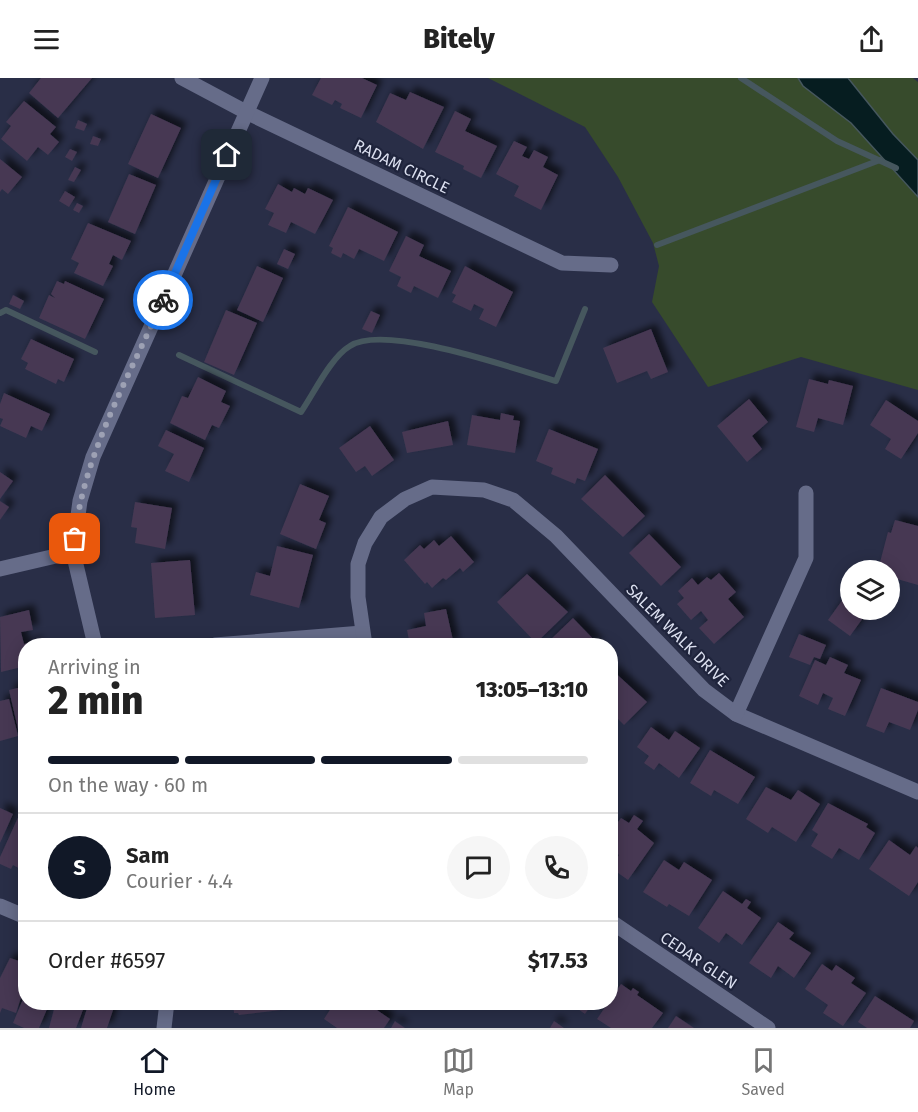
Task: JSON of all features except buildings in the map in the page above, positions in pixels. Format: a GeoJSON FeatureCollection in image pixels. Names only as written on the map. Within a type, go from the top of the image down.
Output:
{"type":"FeatureCollection","features":[{"type":"Feature","properties":{"kind":"street","name":"RADAM CIRCLE"},"geometry":{"type":"LineString","coordinates":[[182,78],[246,112],[562,263],[611,265]]}},
{"type":"Feature","properties":{"kind":"street"},"geometry":{"type":"LineString","coordinates":[[93,638],[73,552],[80,501],[93,457],[262,78]]}},
{"type":"Feature","properties":{"kind":"street","name":"SALEM WALK DRIVE"},"geometry":{"type":"LineString","coordinates":[[363,638],[358,564],[365,543],[381,517],[405,499],[432,487],[484,490],[513,500],[556,537],[704,690],[736,714],[918,792]]}},
{"type":"Feature","properties":{"kind":"street"},"geometry":{"type":"LineString","coordinates":[[736,714],[806,558],[806,493]]}},
{"type":"Feature","properties":{"kind":"street"},"geometry":{"type":"LineString","coordinates":[[0,569],[73,552]]}},
{"type":"Feature","properties":{"kind":"street"},"geometry":{"type":"LineString","coordinates":[[0,906],[18,914]]}},
{"type":"Feature","properties":{"kind":"street","name":"CEDAR GLEN"},"geometry":{"type":"LineString","coordinates":[[618,926],[768,1028]]}},
{"type":"Feature","properties":{"kind":"street"},"geometry":{"type":"LineString","coordinates":[[164,1028],[166,1010]]}},
{"type":"Feature","properties":{"kind":"green space"},"geometry":{"type":"Polygon","coordinates":[[[488,78],[913,78],[918,82],[918,390],[801,357],[708,387],[652,302],[659,266],[653,243],[618,177],[585,127],[488,78]]]}},
{"type":"Feature","properties":{"kind":"shaded area"},"geometry":{"type":"Polygon","coordinates":[[[798,78],[848,78],[893,134],[918,160],[918,197],[851,123],[803,86],[798,78]]]}},
{"type":"Feature","properties":{"kind":"waterway"},"geometry":{"type":"LineString","coordinates":[[741,78],[837,141],[896,168]]}},
{"type":"Feature","properties":{"kind":"waterway"},"geometry":{"type":"LineString","coordinates":[[657,245],[880,160]]}},
{"type":"Feature","properties":{"kind":"waterway"},"geometry":{"type":"LineString","coordinates":[[179,355],[301,412],[336,358],[350,346],[367,340],[391,340],[451,350],[556,381],[585,309]]}},
{"type":"Feature","properties":{"kind":"waterway"},"geometry":{"type":"LineString","coordinates":[[0,313],[6,310],[95,352]]}},
{"type":"Feature","properties":{"kind":"way so far"},"geometry":{"type":"LineString","coordinates":[[75,539],[80,501],[93,457],[163,300]]}},
{"type":"Feature","properties":{"kind":"route"},"geometry":{"type":"LineString","coordinates":[[163,300],[227,155]]}}]}
